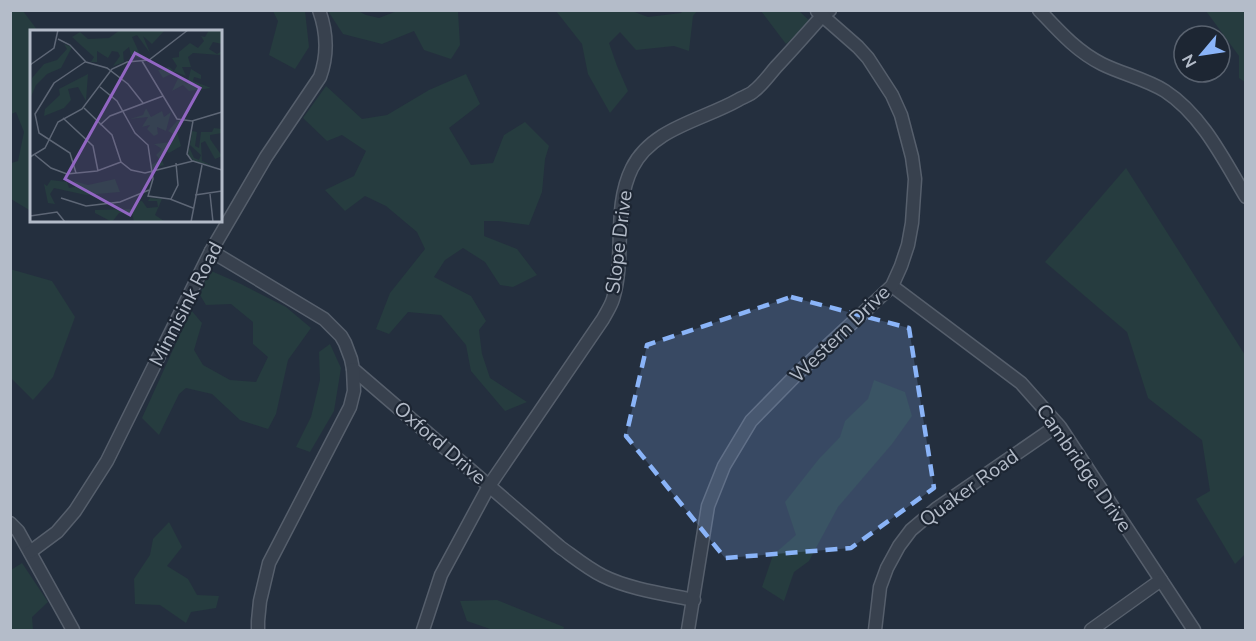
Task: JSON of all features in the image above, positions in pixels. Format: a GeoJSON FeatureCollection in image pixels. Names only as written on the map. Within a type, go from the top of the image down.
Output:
{"type":"FeatureCollection","features":[{"type":"Feature","properties":{"kind":"street","name":"Minnisink Road"},"geometry":{"type":"LineString","coordinates":[[30,552],[57,532],[75,511],[107,461],[211,251],[266,157],[320,77],[326,47],[319,10]]}},
{"type":"Feature","properties":{"kind":"street"},"geometry":{"type":"LineString","coordinates":[[1039,10],[1071,44],[1085,54],[1165,92],[1188,111],[1201,124],[1245,196]]}},
{"type":"Feature","properties":{"kind":"street","name":"Western Drive"},"geometry":{"type":"LineString","coordinates":[[688,630],[708,506],[724,466],[751,421],[798,373],[892,286],[908,245],[915,179],[901,115],[892,94],[880,76],[858,47],[823,12]]}},
{"type":"Feature","properties":{"kind":"street","name":"Slope Drive"},"geometry":{"type":"LineString","coordinates":[[423,630],[441,575],[489,486],[613,301],[619,267],[619,233],[623,198],[633,166],[644,151],[659,138],[754,91],[823,12]]}},
{"type":"Feature","properties":{"kind":"street","name":"Oxford Drive"},"geometry":{"type":"LineString","coordinates":[[211,251],[324,319],[345,344],[354,369],[583,565],[604,577],[626,585],[694,600]]}},
{"type":"Feature","properties":{"kind":"street","name":"Cambridge Drive"},"geometry":{"type":"LineString","coordinates":[[892,286],[1021,383],[1058,425],[1194,630]]}},
{"type":"Feature","properties":{"kind":"street"},"geometry":{"type":"LineString","coordinates":[[258,630],[260,601],[269,562],[350,407],[354,391],[354,369]]}},
{"type":"Feature","properties":{"kind":"street","name":"Quaker Road"},"geometry":{"type":"LineString","coordinates":[[875,630],[880,588],[899,546],[911,530],[936,509],[1058,425]]}},
{"type":"Feature","properties":{"kind":"street"},"geometry":{"type":"LineString","coordinates":[[10,523],[18,531],[73,630]]}},
{"type":"Feature","properties":{"kind":"street"},"geometry":{"type":"LineString","coordinates":[[1091,630],[1161,580]]}},
{"type":"Feature","properties":{"kind":"highlighted area"},"geometry":{"type":"Polygon","coordinates":[[[791,297],[909,328],[934,488],[851,548],[725,558],[626,436],[647,345],[791,297]]]}},
{"type":"Feature","properties":{"kind":"green space"},"geometry":{"type":"Polygon","coordinates":[[[11,10],[23,11],[37,30],[30,30],[30,210],[11,199],[11,163],[18,161],[24,132],[16,112],[11,114],[11,10]]]}},
{"type":"Feature","properties":{"kind":"green space"},"geometry":{"type":"Polygon","coordinates":[[[1244,10],[1246,12],[1245,82],[1239,78],[1239,56],[1232,46],[1232,24],[1216,24],[1206,11],[1244,10]]]}},
{"type":"Feature","properties":{"kind":"green space"},"geometry":{"type":"Polygon","coordinates":[[[273,11],[305,11],[309,47],[295,69],[269,55],[278,21],[273,11]]]}},
{"type":"Feature","properties":{"kind":"green space"},"geometry":{"type":"Polygon","coordinates":[[[328,11],[358,11],[379,18],[397,11],[458,11],[460,45],[451,59],[424,50],[414,31],[382,44],[343,34],[328,11]]]}},
{"type":"Feature","properties":{"kind":"green space"},"geometry":{"type":"Polygon","coordinates":[[[556,11],[632,11],[648,17],[697,11],[693,16],[689,51],[674,46],[636,50],[620,32],[609,43],[628,91],[610,113],[588,74],[582,44],[556,11]]]}},
{"type":"Feature","properties":{"kind":"green space"},"geometry":{"type":"Polygon","coordinates":[[[761,11],[799,11],[811,22],[786,44],[761,11]]]}},
{"type":"Feature","properties":{"kind":"green space"},"geometry":{"type":"Polygon","coordinates":[[[466,74],[480,104],[449,128],[471,165],[493,163],[504,135],[525,122],[549,146],[545,159],[542,192],[529,225],[484,221],[484,236],[517,249],[537,275],[513,287],[500,285],[485,262],[463,248],[445,260],[434,277],[471,296],[486,321],[479,330],[482,354],[490,378],[527,402],[505,411],[471,371],[466,345],[441,315],[408,312],[389,334],[376,329],[390,293],[425,249],[417,232],[386,206],[365,196],[345,211],[325,190],[354,176],[366,151],[342,135],[327,141],[303,118],[326,86],[362,119],[387,115],[429,90],[466,74]]]}},
{"type":"Feature","properties":{"kind":"green space"},"geometry":{"type":"Polygon","coordinates":[[[1126,168],[1245,355],[1245,554],[1235,564],[1196,499],[1210,491],[1202,440],[1148,398],[1127,332],[1045,262],[1126,168]]]}},
{"type":"Feature","properties":{"kind":"green space"},"geometry":{"type":"Polygon","coordinates":[[[10,269],[52,281],[75,317],[53,377],[33,400],[11,378],[10,269]]]}},
{"type":"Feature","properties":{"kind":"green space"},"geometry":{"type":"Polygon","coordinates":[[[209,270],[286,307],[311,328],[288,360],[276,414],[268,429],[240,420],[212,394],[186,388],[179,394],[159,435],[142,418],[191,310],[202,323],[194,350],[203,365],[230,380],[256,382],[268,357],[253,344],[253,322],[231,304],[206,305],[200,295],[209,270]]]}},
{"type":"Feature","properties":{"kind":"green space"},"geometry":{"type":"Polygon","coordinates":[[[330,344],[341,368],[334,411],[310,452],[296,447],[311,417],[320,380],[319,352],[330,344]]]}},
{"type":"Feature","properties":{"kind":"green space"},"geometry":{"type":"Polygon","coordinates":[[[874,380],[905,392],[912,416],[892,444],[838,507],[809,561],[794,572],[784,601],[762,587],[773,555],[796,535],[785,502],[818,460],[840,437],[845,421],[868,399],[874,380]]]}},
{"type":"Feature","properties":{"kind":"green space"},"geometry":{"type":"Polygon","coordinates":[[[169,522],[182,547],[167,566],[188,579],[197,595],[219,596],[216,608],[191,612],[186,623],[160,605],[135,604],[134,579],[150,555],[153,539],[169,522]]]}},
{"type":"Feature","properties":{"kind":"green space"},"geometry":{"type":"Polygon","coordinates":[[[22,563],[48,602],[32,617],[33,630],[11,630],[11,570],[22,563]]]}},
{"type":"Feature","properties":{"kind":"green space"},"geometry":{"type":"Polygon","coordinates":[[[497,600],[564,627],[563,630],[493,630],[467,621],[460,601],[497,600]]]}}]}
